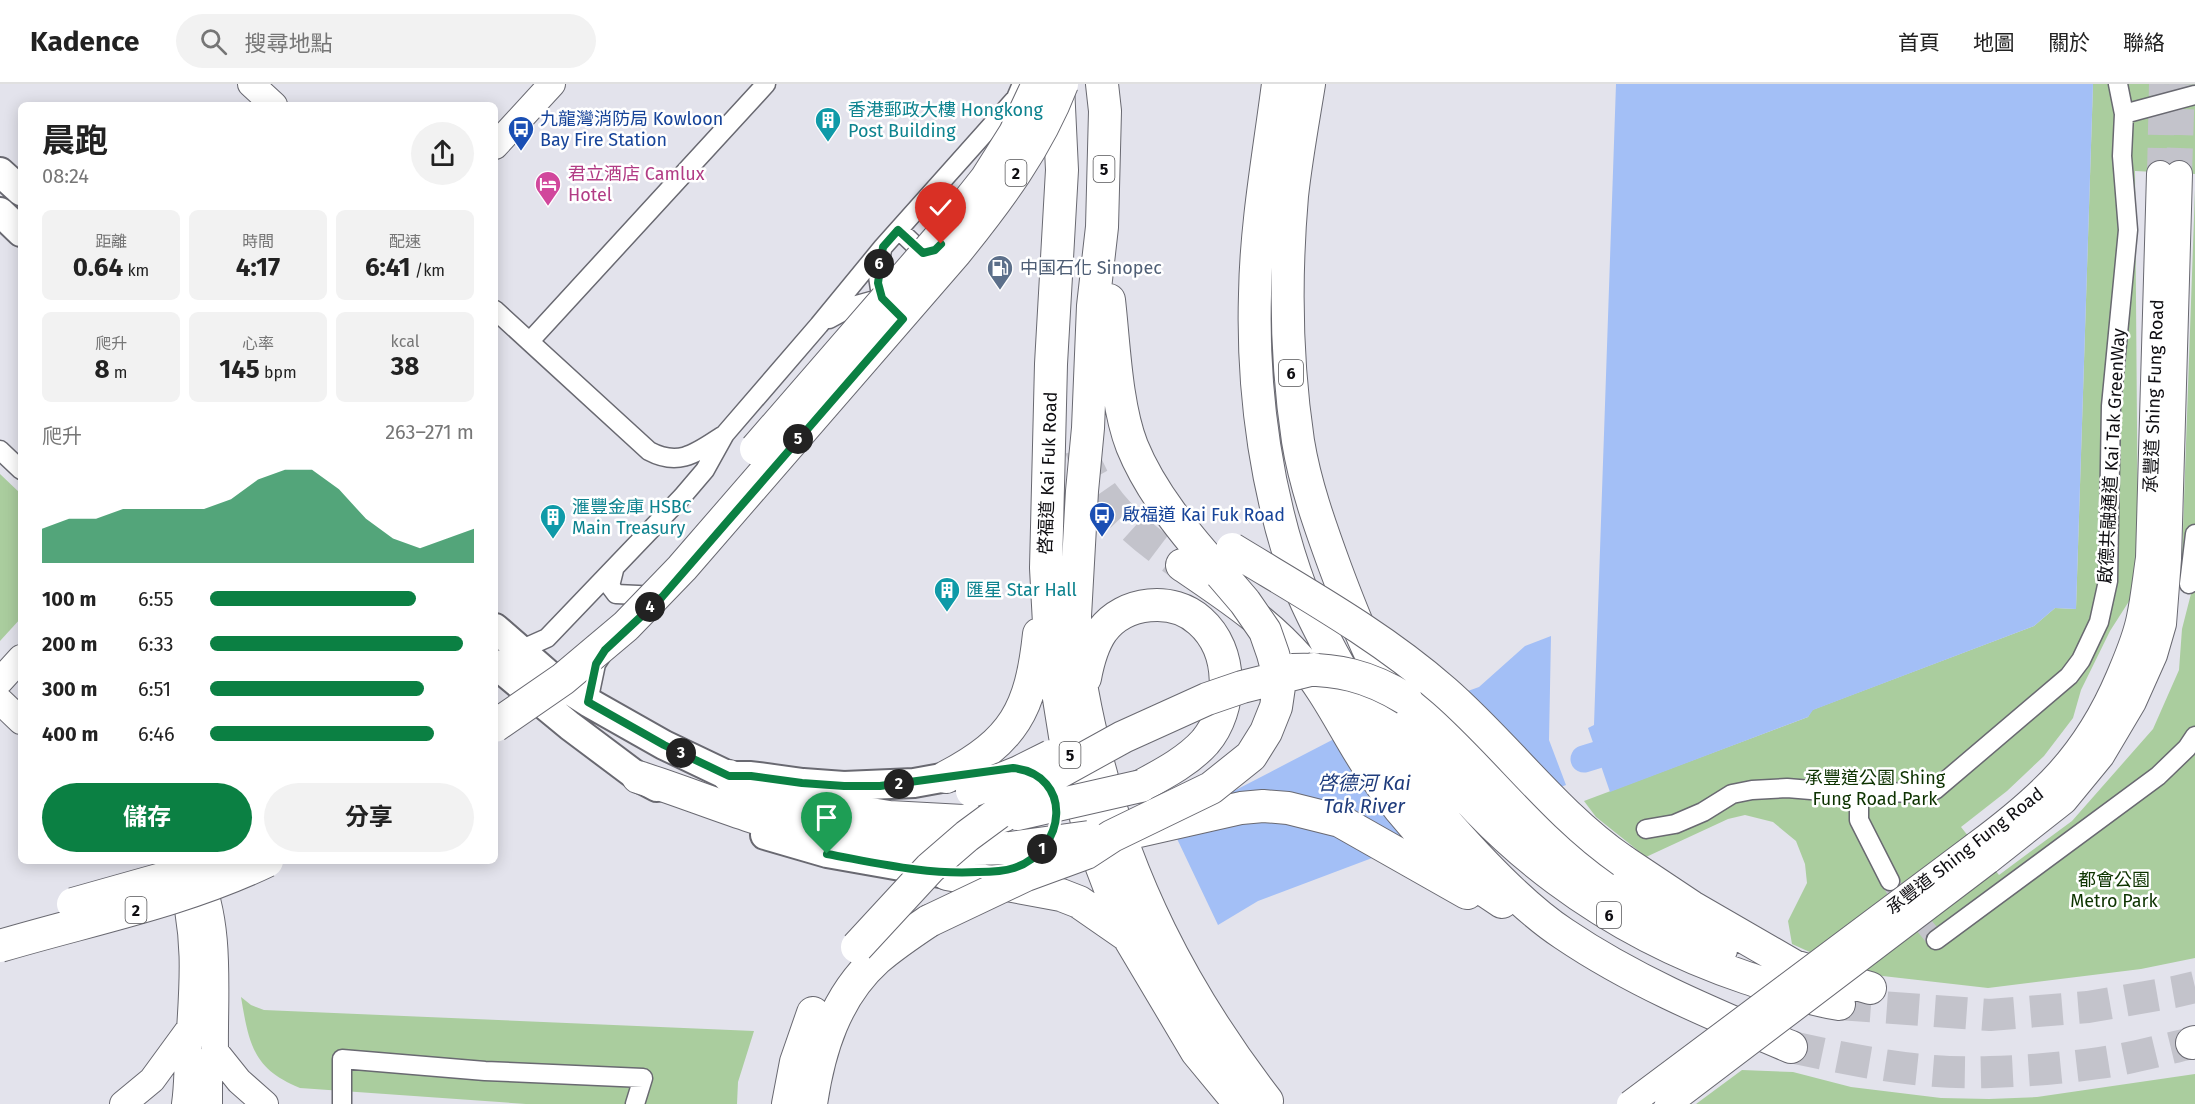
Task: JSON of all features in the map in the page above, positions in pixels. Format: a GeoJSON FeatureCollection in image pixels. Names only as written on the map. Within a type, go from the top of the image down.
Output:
{"type":"FeatureCollection","features":[{"type":"Feature","properties":{"kind":"highway","name":"2"},"geometry":{"type":"LineString","coordinates":[[498,699],[544,667],[589,630],[634,587],[680,537],[964,208],[1001,157],[1038,84]]}},
{"type":"Feature","properties":{"kind":"highway","name":"2"},"geometry":{"type":"LineString","coordinates":[[498,724],[563,679],[593,655],[626,626],[682,568],[956,252],[993,206],[1034,145],[1060,84]]}},
{"type":"Feature","properties":{"kind":"highway"},"geometry":{"type":"LineString","coordinates":[[1060,84],[1077,170],[1074,405]]}},
{"type":"Feature","properties":{"kind":"highway","name":"啓福道 Kai Fuk Road"},"geometry":{"type":"LineString","coordinates":[[1060,84],[1062,170],[1051,364],[1046,568],[1050,642],[1065,736],[1092,841],[1128,936],[1197,1052],[1253,1103]]}},
{"type":"Feature","properties":{"kind":"highway","name":"啓福道 Kai Fuk Road"},"geometry":{"type":"LineString","coordinates":[[1102,84],[1105,111],[1102,227],[1093,306],[1088,428],[1075,616],[1082,694],[1109,803],[1147,906],[1161,936],[1253,1103]]}},
{"type":"Feature","properties":{"kind":"highway","name":"6"},"geometry":{"type":"LineString","coordinates":[[1278,84],[1257,243],[1254,296],[1256,353],[1264,446],[1289,553],[1303,594],[1317,664]]}},
{"type":"Feature","properties":{"kind":"highway","name":"6"},"geometry":{"type":"LineString","coordinates":[[1309,84],[1292,196],[1288,284],[1289,353],[1298,444],[1306,482],[1324,537],[1368,651],[1408,722],[1436,762],[1462,792],[1520,849],[1604,913],[1668,946],[1720,969],[1814,1000],[1839,1004],[1818,997],[1672,923],[1609,867]]}},
{"type":"Feature","properties":{"kind":"highway","name":"5"},"geometry":{"type":"LineString","coordinates":[[1102,227],[1118,377],[1131,444],[1160,496],[1198,526],[1226,561]]}},
{"type":"Feature","properties":{"kind":"highway"},"geometry":{"type":"LineString","coordinates":[[1226,561],[1364,631],[1412,664],[1472,717],[1580,826],[1609,867]]}},
{"type":"Feature","properties":{"kind":"highway"},"geometry":{"type":"LineString","coordinates":[[807,1100],[830,1025],[847,995],[876,960],[929,921],[1026,875],[1086,853],[1112,836],[1211,788],[1251,756],[1266,732],[1276,707],[1280,680],[1274,654],[1265,631],[1245,602],[1226,561]]}},
{"type":"Feature","properties":{"kind":"highway"},"geometry":{"type":"LineString","coordinates":[[1182,565],[1317,664],[1369,679],[1391,689],[1415,705],[1462,747],[1538,826],[1609,867],[1692,907],[1794,966],[1870,988]]}},
{"type":"Feature","properties":{"kind":"highway"},"geometry":{"type":"LineString","coordinates":[[959,784],[972,764],[997,744],[1013,724],[1026,701],[1037,656],[1046,568]]}},
{"type":"Feature","properties":{"kind":"highway"},"geometry":{"type":"LineString","coordinates":[[729,776],[747,787],[791,801],[889,817],[963,821],[1018,814],[1141,786],[1171,769],[1205,742],[1218,718],[1226,692],[1223,661],[1208,629],[1191,614],[1169,606],[1143,606],[1120,615],[1098,638],[1082,694]]}},
{"type":"Feature","properties":{"kind":"highway"},"geometry":{"type":"LineString","coordinates":[[832,807],[914,802],[959,784],[1019,772],[1113,722],[1200,682],[1237,672],[1317,664]]}},
{"type":"Feature","properties":{"kind":"highway"},"geometry":{"type":"LineString","coordinates":[[1317,664],[1317,683],[1369,768],[1400,808],[1460,871],[1508,912],[1562,933]]}},
{"type":"Feature","properties":{"kind":"highway"},"geometry":{"type":"LineString","coordinates":[[807,1100],[796,1062],[811,1016],[823,993],[857,947],[930,868],[967,836],[1036,785],[1124,737],[1197,702],[1317,664]]}},
{"type":"Feature","properties":{"kind":"highway"},"geometry":{"type":"LineString","coordinates":[[638,777],[728,810],[779,824],[875,845],[970,850],[1065,842],[1081,837],[1112,836],[1241,808],[1263,806],[1288,808],[1340,821],[1367,835],[1460,871]]}},
{"type":"Feature","properties":{"kind":"highway","name":"2"},"geometry":{"type":"LineString","coordinates":[[0,923],[143,885],[192,864]]}},
{"type":"Feature","properties":{"kind":"highway","name":"2"},"geometry":{"type":"LineString","coordinates":[[0,946],[168,901],[226,880],[261,864]]}},
{"type":"Feature","properties":{"kind":"highway","name":"6"},"geometry":{"type":"LineString","coordinates":[[1460,871],[1528,905],[1562,933],[1624,971],[1666,993],[1791,1047]]}},
{"type":"Feature","properties":{"kind":"highway"},"geometry":{"type":"LineString","coordinates":[[947,874],[1061,895],[1079,902],[1128,936]]}},
{"type":"Feature","properties":{"kind":"main road"},"geometry":{"type":"LineString","coordinates":[[251,84],[271,102]]}},
{"type":"Feature","properties":{"kind":"main road"},"geometry":{"type":"LineString","coordinates":[[498,143],[552,84]]}},
{"type":"Feature","properties":{"kind":"main road"},"geometry":{"type":"LineString","coordinates":[[0,171],[18,188]]}},
{"type":"Feature","properties":{"kind":"main road","name":"承豐道 Shing Fung Road"},"geometry":{"type":"LineString","coordinates":[[1630,1104],[1982,853],[2064,801],[2101,756],[2133,702],[2154,654],[2163,624],[2166,600],[2169,174],[2150,558],[2140,618],[2131,650],[2112,695],[2083,744],[2047,788],[2020,812],[1982,853],[1668,1104]]}},
{"type":"Feature","properties":{"kind":"main road"},"geometry":{"type":"LineString","coordinates":[[0,212],[18,229]]}},
{"type":"Feature","properties":{"kind":"main road"},"geometry":{"type":"LineString","coordinates":[[498,631],[556,682],[664,745],[729,776],[751,776],[844,786],[880,786],[959,784],[1004,768],[1022,769],[1045,783],[1054,799],[1057,818],[1055,827],[1046,846],[1029,861],[1015,868],[1001,871],[947,874],[827,854],[792,844],[722,819],[638,777],[570,726],[498,666]]}},
{"type":"Feature","properties":{"kind":"main road"},"geometry":{"type":"LineString","coordinates":[[0,687],[18,662]]}},
{"type":"Feature","properties":{"kind":"main road"},"geometry":{"type":"LineString","coordinates":[[0,687],[18,696]]}},
{"type":"Feature","properties":{"kind":"main road"},"geometry":{"type":"LineString","coordinates":[[0,687],[18,716]]}},
{"type":"Feature","properties":{"kind":"main road"},"geometry":{"type":"LineString","coordinates":[[192,864],[202,884],[208,904],[214,942],[215,1051],[209,1065],[209,1104]]}},
{"type":"Feature","properties":{"kind":"main road"},"geometry":{"type":"LineString","coordinates":[[185,1104],[193,970],[192,940],[185,892],[192,864]]}},
{"type":"Feature","properties":{"kind":"main road"},"geometry":{"type":"LineString","coordinates":[[214,942],[235,864]]}},
{"type":"Feature","properties":{"kind":"main road"},"geometry":{"type":"LineString","coordinates":[[123,1104],[152,1080],[190,1028]]}},
{"type":"Feature","properties":{"kind":"main road"},"geometry":{"type":"LineString","coordinates":[[215,1051],[239,1082],[265,1104]]}},
{"type":"Feature","properties":{"kind":"street"},"geometry":{"type":"LineString","coordinates":[[530,341],[766,84]]}},
{"type":"Feature","properties":{"kind":"street"},"geometry":{"type":"LineString","coordinates":[[520,650],[547,638],[614,570],[705,470],[725,434],[883,247],[1016,98],[1022,84]]}},
{"type":"Feature","properties":{"kind":"street","name":"啟德共融通道 Kai Tak GreenWay"},"geometry":{"type":"LineString","coordinates":[[1646,830],[1675,824],[1702,812],[1732,794],[1752,790],[1787,788],[1859,794],[1916,793],[1935,790],[2069,676],[2081,660],[2099,622],[2108,581],[2111,405],[2128,230],[2122,156],[2124,114],[2118,84]]}},
{"type":"Feature","properties":{"kind":"street"},"geometry":{"type":"LineString","coordinates":[[2124,114],[2195,95]]}},
{"type":"Feature","properties":{"kind":"street"},"geometry":{"type":"LineString","coordinates":[[898,230],[923,253],[935,250],[941,244],[989,187],[1000,164],[1000,116]]}},
{"type":"Feature","properties":{"kind":"street"},"geometry":{"type":"LineString","coordinates":[[588,702],[596,664],[605,650],[662,597],[903,319],[882,298],[878,283],[883,247]]}},
{"type":"Feature","properties":{"kind":"street"},"geometry":{"type":"LineString","coordinates":[[819,325],[854,306],[882,298]]}},
{"type":"Feature","properties":{"kind":"street"},"geometry":{"type":"LineString","coordinates":[[498,313],[643,446],[657,455],[674,458],[691,455],[725,434]]}},
{"type":"Feature","properties":{"kind":"street"},"geometry":{"type":"LineString","coordinates":[[819,325],[828,322],[842,326],[865,361]]}},
{"type":"Feature","properties":{"kind":"street"},"geometry":{"type":"LineString","coordinates":[[0,450],[18,467]]}},
{"type":"Feature","properties":{"kind":"street"},"geometry":{"type":"LineString","coordinates":[[2166,600],[2192,584],[2195,534]]}},
{"type":"Feature","properties":{"kind":"street"},"geometry":{"type":"LineString","coordinates":[[614,570],[610,586],[616,594],[662,597]]}},
{"type":"Feature","properties":{"kind":"street"},"geometry":{"type":"LineString","coordinates":[[1936,940],[2158,776],[2187,748],[2195,736]]}},
{"type":"Feature","properties":{"kind":"street"},"geometry":{"type":"LineString","coordinates":[[1859,794],[1859,820],[1890,881]]}},
{"type":"Feature","properties":{"kind":"street"},"geometry":{"type":"LineString","coordinates":[[342,1104],[342,1059],[485,1071],[643,1078],[636,1104]]}},
{"type":"Feature","properties":{"kind":"green space","name":"承豐道公園 Shing Fung Road Park"},"geometry":{"type":"Polygon","coordinates":[[[2093,84],[2195,84],[2195,174],[2135,171],[2138,553],[2133,595],[2110,631],[2081,690],[2073,718],[2044,756],[2007,791],[1961,827],[1999,875],[2072,821],[2153,729],[2179,670],[2182,629],[2195,578],[2195,958],[2141,969],[1988,988],[1874,975],[1834,963],[1792,944],[1788,921],[1807,883],[1805,864],[1796,841],[1773,822],[1745,815],[1728,819],[1646,857],[1596,817],[1584,801],[1808,717],[1812,710],[2034,626],[2055,608],[2076,609],[2093,84]]]}},
{"type":"Feature","properties":{"kind":"green space"},"geometry":{"type":"Polygon","coordinates":[[[2195,189],[2195,572],[2190,571],[2182,558],[2195,189]]]}},
{"type":"Feature","properties":{"kind":"green space"},"geometry":{"type":"Polygon","coordinates":[[[0,474],[18,491],[18,621],[0,641],[0,474]]]}},
{"type":"Feature","properties":{"kind":"green space"},"geometry":{"type":"Polygon","coordinates":[[[241,997],[251,1005],[264,1010],[754,1031],[738,1082],[737,1104],[526,1104],[300,1088],[284,1081],[272,1072],[256,1053],[247,1028],[241,997]]]}},
{"type":"Feature","properties":{"kind":"green space"},"geometry":{"type":"Polygon","coordinates":[[[1742,1070],[1793,1072],[1851,1087],[1941,1098],[1989,1099],[2037,1097],[2195,1074],[2195,1104],[1696,1104],[1742,1070]]]}},
{"type":"Feature","properties":{"kind":"water"},"geometry":{"type":"Polygon","coordinates":[[[1616,84],[2093,84],[2076,609],[2055,608],[2034,626],[1813,710],[1808,717],[1610,792],[1588,728],[1594,725],[1616,84]]]}},
{"type":"Feature","properties":{"kind":"water","name":"啓德河 Kai Tak River"},"geometry":{"type":"Polygon","coordinates":[[[1551,636],[1549,740],[1566,785],[1258,901],[1218,925],[1170,824],[1334,739],[1479,687],[1525,646],[1551,636]]]}},
{"type":"Feature","properties":{"kind":"waterway","name":"啓德河 Kai Tak River"},"geometry":{"type":"LineString","coordinates":[[1584,759],[1597,755]]}},
{"type":"Feature","properties":{"kind":"tunnel"},"geometry":{"type":"LineString","coordinates":[[2160,174],[2162,84]]}},
{"type":"Feature","properties":{"kind":"tunnel"},"geometry":{"type":"LineString","coordinates":[[2179,174],[2182,84]]}},
{"type":"Feature","properties":{"kind":"tunnel"},"geometry":{"type":"LineString","coordinates":[[1081,449],[1097,485],[1121,516],[1150,542],[1182,565]]}},
{"type":"Feature","properties":{"kind":"tunnel"},"geometry":{"type":"LineString","coordinates":[[1890,881],[1897,893],[1936,940]]}},
{"type":"Feature","properties":{"kind":"tunnel"},"geometry":{"type":"LineString","coordinates":[[1839,1004],[1990,1015],[2088,1007],[2195,987]]}},
{"type":"Feature","properties":{"kind":"tunnel"},"geometry":{"type":"LineString","coordinates":[[1791,1047],[1915,1069],[2004,1072],[2085,1065],[2192,1043]]}},
{"type":"Feature","properties":{"kind":"place","name":"香港郵政大樓 Hongkong Post Building"},"geometry":{"type":"Point","coordinates":[828,143]}},
{"type":"Feature","properties":{"kind":"place","name":"九龍灣消防局 Kowloon Bay Fire Station"},"geometry":{"type":"Point","coordinates":[521,152]}},
{"type":"Feature","properties":{"kind":"place","name":"君立酒店 Camlux Hotel"},"geometry":{"type":"Point","coordinates":[548,207]}},
{"type":"Feature","properties":{"kind":"place","name":"中国石化 Sinopec"},"geometry":{"type":"Point","coordinates":[1000,291]}},
{"type":"Feature","properties":{"kind":"place","name":"啟福道 Kai Fuk Road"},"geometry":{"type":"Point","coordinates":[1102,538]}},
{"type":"Feature","properties":{"kind":"place","name":"滙豐金庫 HSBC Main Treasury"},"geometry":{"type":"Point","coordinates":[553,540]}},
{"type":"Feature","properties":{"kind":"place","name":"匯星 Star Hall"},"geometry":{"type":"Point","coordinates":[947,613]}},
{"type":"Feature","properties":{"kind":"route"},"geometry":{"type":"LineString","coordinates":[[827,854],[947,874],[1001,871],[1015,868],[1029,861],[1046,846],[1055,827],[1056,808],[1045,783],[1031,773],[1013,768],[880,786],[844,786],[751,776],[729,776],[664,745],[588,702],[596,664],[605,650],[662,597],[903,319],[882,298],[878,283],[878,270],[883,247],[898,230],[923,253],[929,253],[941,244]]}},
{"type":"Feature","properties":{"kind":"park label","name":"都會公園 Metro Park"},"geometry":{"type":"Point","coordinates":[2114,890]}}]}
